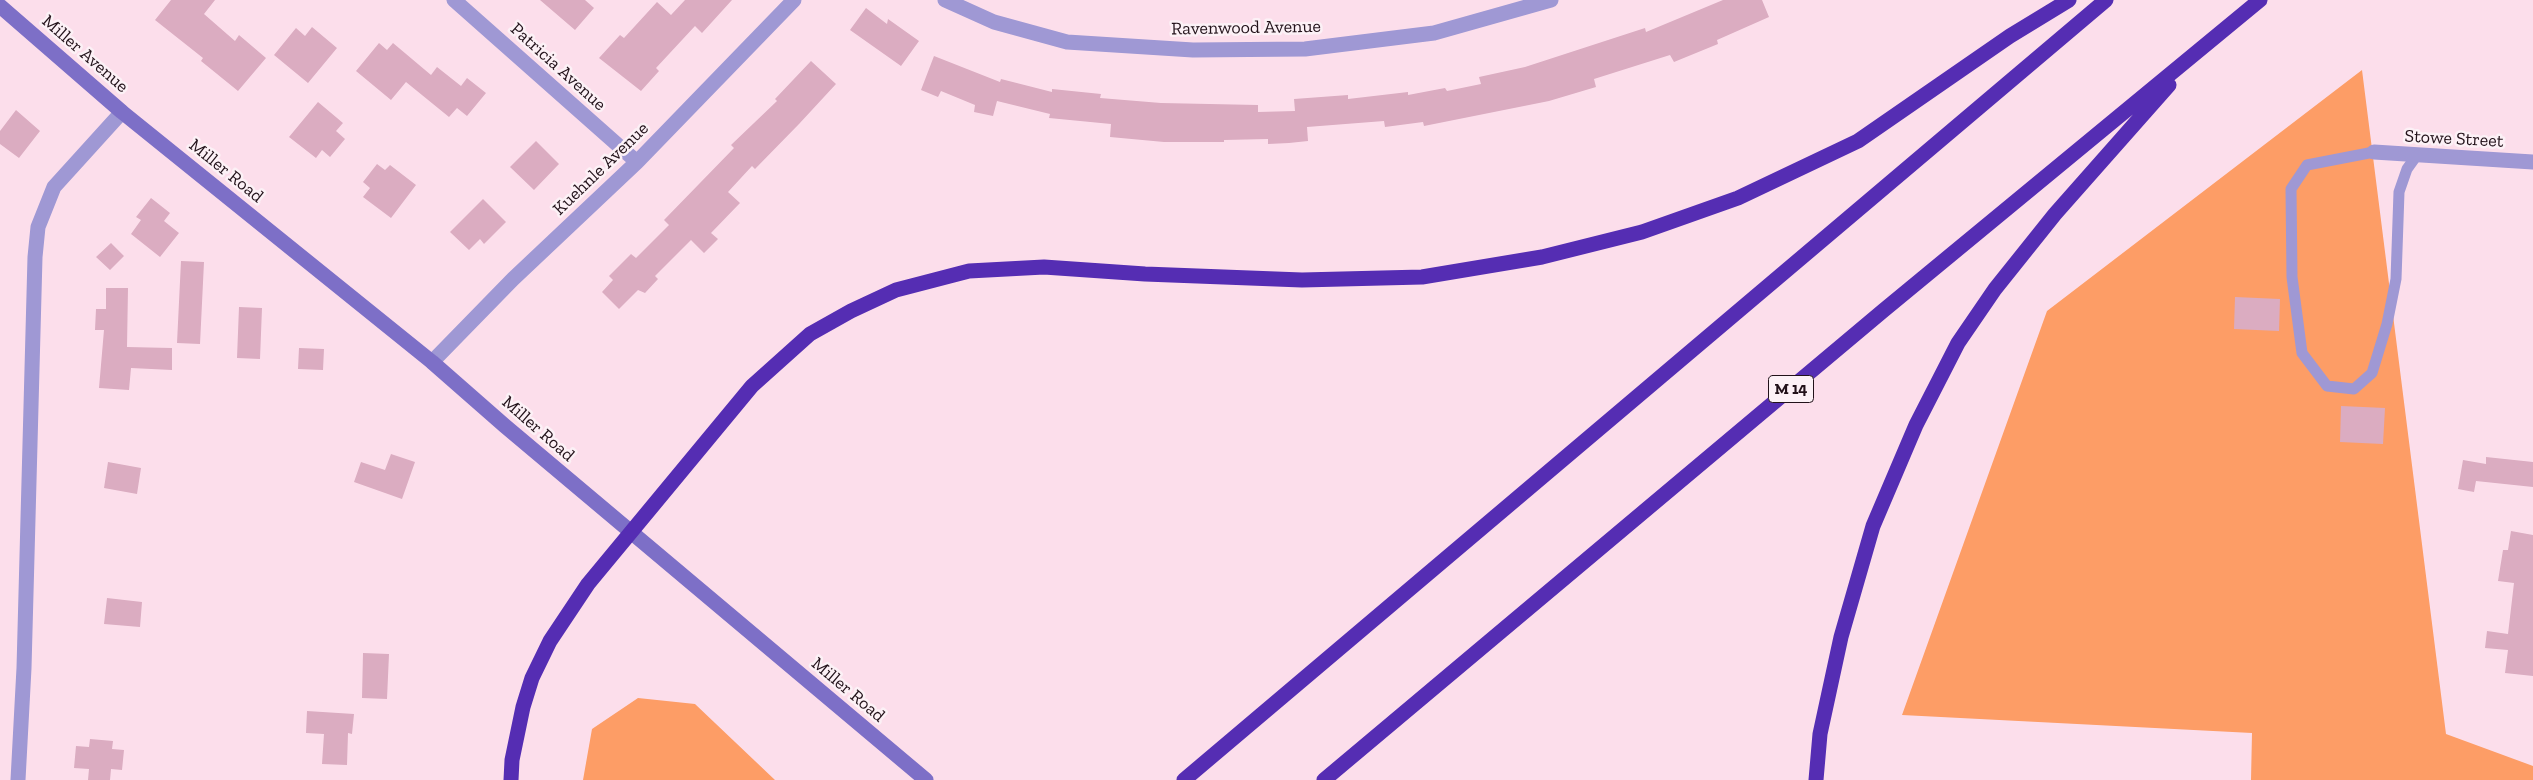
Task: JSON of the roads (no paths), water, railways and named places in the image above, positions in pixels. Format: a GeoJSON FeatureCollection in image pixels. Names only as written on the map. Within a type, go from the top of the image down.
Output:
{"type":"FeatureCollection","features":[{"type":"Feature","properties":{"kind":"highway"},"geometry":{"type":"LineString","coordinates":[[511,780],[512,760],[523,707],[546,648],[588,584],[752,386],[810,334],[851,311],[896,290],[969,271],[1044,267],[1145,274],[1302,280],[1422,277],[1542,257],[1642,232],[1738,198],[1858,141],[2010,36],[2069,0]]}},
{"type":"Feature","properties":{"kind":"highway"},"geometry":{"type":"LineString","coordinates":[[1184,780],[2106,0]]}},
{"type":"Feature","properties":{"kind":"highway","name":"M 14"},"geometry":{"type":"LineString","coordinates":[[1324,780],[1876,316],[2260,0]]}},
{"type":"Feature","properties":{"kind":"highway"},"geometry":{"type":"LineString","coordinates":[[1816,780],[1820,734],[1841,637],[1873,526],[1916,425],[1958,343],[1995,289],[2055,214],[2200,50]]}},
{"type":"Feature","properties":{"kind":"main road","name":"Miller Avenue"},"geometry":{"type":"LineString","coordinates":[[0,6],[122,112]]}},
{"type":"Feature","properties":{"kind":"main road","name":"Miller Road"},"geometry":{"type":"LineString","coordinates":[[122,112],[432,362],[630,533],[926,780]]}},
{"type":"Feature","properties":{"kind":"street","name":"Patricia Avenue"},"geometry":{"type":"LineString","coordinates":[[454,0],[637,162]]}},
{"type":"Feature","properties":{"kind":"street","name":"Kuehnle Avenue"},"geometry":{"type":"LineString","coordinates":[[432,362],[513,279],[637,162],[794,0]]}},
{"type":"Feature","properties":{"kind":"street","name":"Ravenwood Avenue"},"geometry":{"type":"LineString","coordinates":[[945,0],[994,22],[1067,42],[1193,50],[1305,49],[1434,33],[1551,0]]}},
{"type":"Feature","properties":{"kind":"street"},"geometry":{"type":"LineString","coordinates":[[18,780],[24,668],[35,257],[38,227],[54,187],[122,112]]}},
{"type":"Feature","properties":{"kind":"street","name":"Stowe Street"},"geometry":{"type":"LineString","coordinates":[[2374,152],[2533,162]]}},
{"type":"Feature","properties":{"kind":"lane"},"geometry":{"type":"LineString","coordinates":[[2374,152],[2307,165],[2291,189],[2292,276],[2302,353],[2327,386],[2354,389],[2372,373],[2387,324],[2396,279],[2399,192],[2407,169],[2417,155]]}}]}
